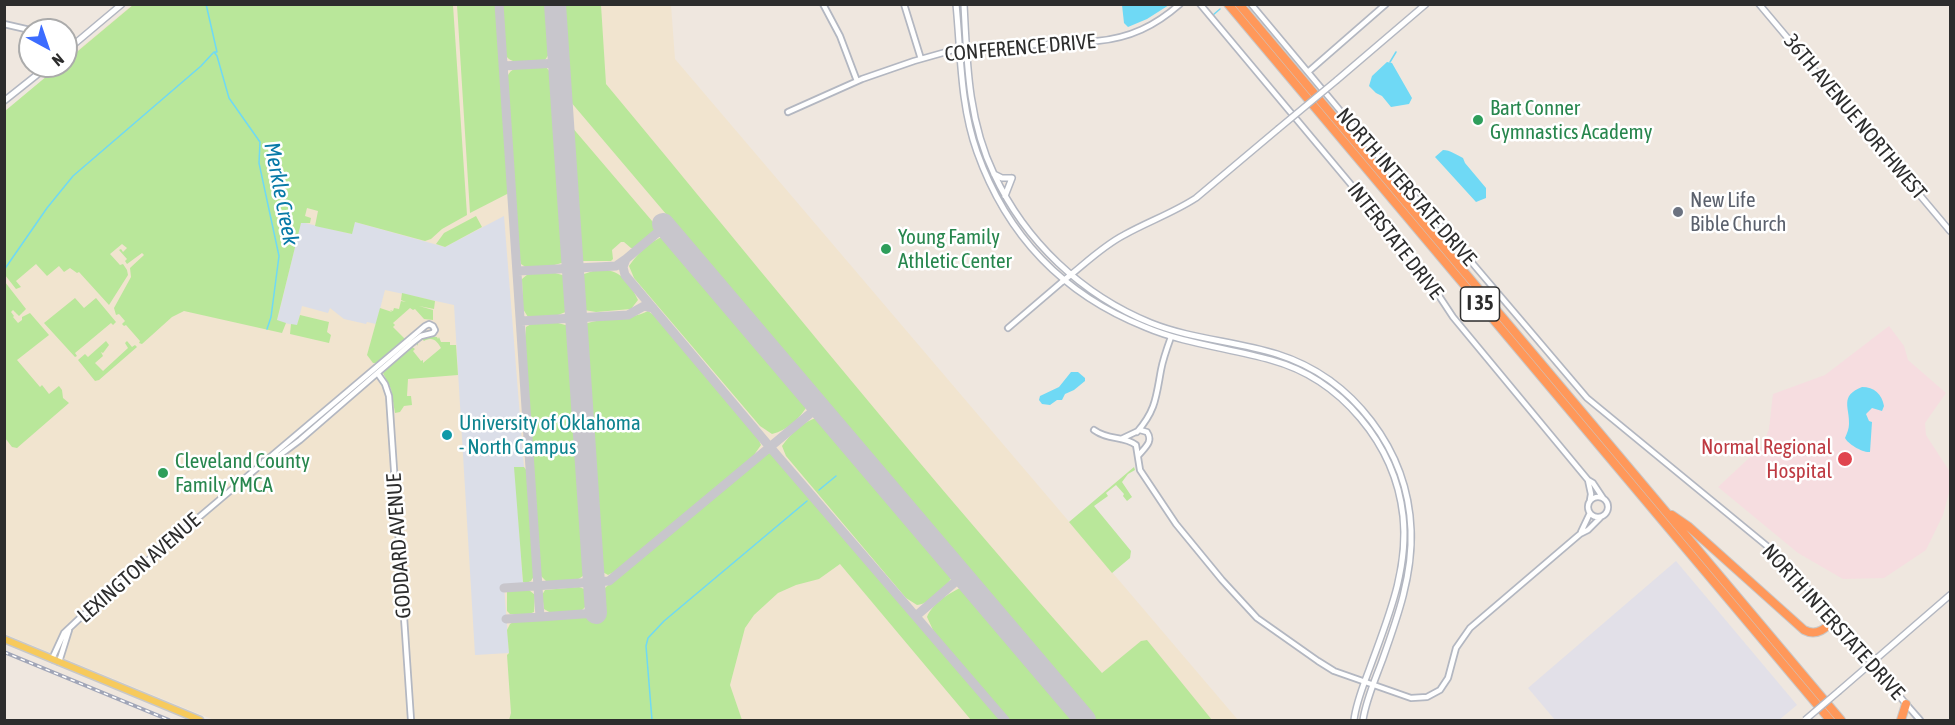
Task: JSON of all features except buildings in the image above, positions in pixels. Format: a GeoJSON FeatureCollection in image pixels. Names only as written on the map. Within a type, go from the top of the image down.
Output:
{"type":"FeatureCollection","features":[{"type":"Feature","properties":{"kind":"highway","name":"I 35"},"geometry":{"type":"LineString","coordinates":[[1228,4],[1828,720]]}},
{"type":"Feature","properties":{"kind":"highway","name":"I 35"},"geometry":{"type":"LineString","coordinates":[[1239,4],[1841,720]]}},
{"type":"Feature","properties":{"kind":"highway"},"geometry":{"type":"LineString","coordinates":[[1663,510],[1688,526],[1804,630],[1810,633],[1819,632],[1836,620]]}},
{"type":"Feature","properties":{"kind":"highway"},"geometry":{"type":"LineString","coordinates":[[1901,720],[1906,704]]}},
{"type":"Feature","properties":{"kind":"main road"},"geometry":{"type":"LineString","coordinates":[[78,37],[122,4]]}},
{"type":"Feature","properties":{"kind":"main road"},"geometry":{"type":"LineString","coordinates":[[956,4],[964,102],[974,142],[994,191],[1030,247],[1064,281],[1085,297],[1134,323],[1170,337],[1272,360],[1299,371],[1338,396],[1367,426],[1388,462],[1397,487],[1403,516],[1402,570],[1354,720]]}},
{"type":"Feature","properties":{"kind":"main road"},"geometry":{"type":"LineString","coordinates":[[964,4],[968,79],[980,138],[993,173],[1005,196],[1031,234]]}},
{"type":"Feature","properties":{"kind":"main road"},"geometry":{"type":"LineString","coordinates":[[1064,281],[1122,235],[1183,207],[1196,198],[1426,4]]}},
{"type":"Feature","properties":{"kind":"main road","name":"36TH AVENUE NORTHWEST"},"geometry":{"type":"LineString","coordinates":[[1759,4],[1950,231]]}},
{"type":"Feature","properties":{"kind":"main road"},"geometry":{"type":"LineString","coordinates":[[4,101],[33,78]]}},
{"type":"Feature","properties":{"kind":"main road"},"geometry":{"type":"LineString","coordinates":[[974,142],[996,186],[1000,186]]}},
{"type":"Feature","properties":{"kind":"main road"},"geometry":{"type":"LineString","coordinates":[[993,173],[1002,178],[1012,178]]}},
{"type":"Feature","properties":{"kind":"main road"},"geometry":{"type":"LineString","coordinates":[[1000,186],[1012,178]]}},
{"type":"Feature","properties":{"kind":"main road"},"geometry":{"type":"LineString","coordinates":[[1005,196],[1012,178]]}},
{"type":"Feature","properties":{"kind":"main road"},"geometry":{"type":"LineString","coordinates":[[994,191],[999,194],[1016,221],[1071,275],[1106,300],[1136,316],[1167,328],[1264,350],[1297,362],[1336,385],[1367,415],[1379,431],[1395,460],[1407,495],[1411,545],[1409,571],[1363,720]]}},
{"type":"Feature","properties":{"kind":"main road"},"geometry":{"type":"LineString","coordinates":[[1085,297],[1106,300]]}},
{"type":"Feature","properties":{"kind":"main road"},"geometry":{"type":"LineString","coordinates":[[1804,720],[1950,595]]}},
{"type":"Feature","properties":{"kind":"main road","name":"NORTH INTERSTATE DRIVE"},"geometry":{"type":"LineString","coordinates":[[1836,620],[1906,704]]}},
{"type":"Feature","properties":{"kind":"main road"},"geometry":{"type":"LineString","coordinates":[[1386,621],[1388,644]]}},
{"type":"Feature","properties":{"kind":"main road"},"geometry":{"type":"LineString","coordinates":[[4,639],[200,720]]}},
{"type":"Feature","properties":{"kind":"street"},"geometry":{"type":"LineString","coordinates":[[823,4],[840,36],[857,81]]}},
{"type":"Feature","properties":{"kind":"street"},"geometry":{"type":"LineString","coordinates":[[904,4],[921,59]]}},
{"type":"Feature","properties":{"kind":"street","name":"CONFERENCE DRIVE"},"geometry":{"type":"LineString","coordinates":[[788,112],[857,81],[921,59],[959,50],[1111,40],[1151,27],[1180,4]]}},
{"type":"Feature","properties":{"kind":"street","name":"INTERSTATE DRIVE"},"geometry":{"type":"LineString","coordinates":[[1200,4],[1420,267],[1453,317],[1588,480],[1593,483],[1603,498]]}},
{"type":"Feature","properties":{"kind":"street","name":"NORTH INTERSTATE DRIVE"},"geometry":{"type":"LineString","coordinates":[[1251,4],[1587,398],[1778,555],[1836,620]]}},
{"type":"Feature","properties":{"kind":"street"},"geometry":{"type":"LineString","coordinates":[[1308,72],[1385,5]]}},
{"type":"Feature","properties":{"kind":"street"},"geometry":{"type":"LineString","coordinates":[[1008,328],[1064,281]]}},
{"type":"Feature","properties":{"kind":"street","name":"LEXINGTON AVENUE"},"geometry":{"type":"LineString","coordinates":[[56,660],[69,629],[264,461],[425,326],[429,324],[434,326],[434,333],[421,336],[291,447],[280,455],[264,461]]}},
{"type":"Feature","properties":{"kind":"street"},"geometry":{"type":"LineString","coordinates":[[1170,337],[1157,400],[1149,418],[1133,438],[1139,468],[1176,524],[1257,618],[1334,671],[1416,699],[1437,693],[1446,683],[1456,648],[1470,628],[1580,534],[1606,515],[1609,509],[1603,498],[1595,498],[1589,502]]}},
{"type":"Feature","properties":{"kind":"street","name":"GODDARD AVENUE"},"geometry":{"type":"LineString","coordinates":[[378,374],[386,384],[389,396],[411,720]]}},
{"type":"Feature","properties":{"kind":"street"},"geometry":{"type":"LineString","coordinates":[[1138,456],[1150,441],[1149,418]]}},
{"type":"Feature","properties":{"kind":"street"},"geometry":{"type":"LineString","coordinates":[[1094,430],[1109,438],[1121,439],[1140,447],[1146,446]]}},
{"type":"Feature","properties":{"kind":"street"},"geometry":{"type":"LineString","coordinates":[[1121,439],[1143,430],[1149,434]]}},
{"type":"Feature","properties":{"kind":"street"},"geometry":{"type":"LineString","coordinates":[[1580,534],[1590,513],[1589,502],[1592,494],[1588,480]]}},
{"type":"Feature","properties":{"kind":"street"},"geometry":{"type":"LineString","coordinates":[[1590,513],[1600,518]]}},
{"type":"Feature","properties":{"kind":"street","name":"NORTH INTERSTATE DRIVE"},"geometry":{"type":"LineString","coordinates":[[1906,704],[1920,720]]}},
{"type":"Feature","properties":{"kind":"shaded area"},"geometry":{"type":"Polygon","coordinates":[[[132,5],[671,5],[675,59],[1238,720],[214,720],[5,634],[4,112],[45,78],[78,78],[78,50],[132,5]]]}},
{"type":"Feature","properties":{"kind":"shaded area"},"geometry":{"type":"Polygon","coordinates":[[[504,216],[524,467],[515,468],[523,584],[504,585],[509,653],[475,655],[454,305],[385,290],[376,324],[344,319],[330,308],[328,313],[302,306],[297,326],[277,321],[301,222],[351,234],[355,222],[445,247],[504,216]]]}},
{"type":"Feature","properties":{"kind":"shaded area","name":"Normal Regional Hospital"},"geometry":{"type":"Polygon","coordinates":[[[1889,326],[1904,346],[1908,360],[1946,393],[1925,423],[1926,435],[1950,472],[1950,489],[1943,515],[1926,550],[1884,578],[1843,579],[1798,553],[1718,487],[1763,445],[1769,429],[1773,394],[1825,375],[1889,326]]]}},
{"type":"Feature","properties":{"kind":"shaded area"},"geometry":{"type":"Polygon","coordinates":[[[1676,561],[1797,705],[1779,720],[1555,720],[1528,688],[1676,561]]]}},
{"type":"Feature","properties":{"kind":"green space"},"geometry":{"type":"Polygon","coordinates":[[[133,5],[453,5],[467,215],[425,241],[355,222],[352,234],[315,226],[318,211],[307,208],[305,216],[311,218],[310,223],[301,223],[277,320],[286,323],[282,333],[184,311],[172,317],[142,344],[139,343],[140,341],[126,325],[122,324],[125,321],[119,314],[116,315],[114,308],[131,277],[130,268],[144,255],[142,253],[127,264],[125,261],[127,259],[119,250],[123,252],[127,248],[122,244],[110,254],[120,265],[123,264],[128,275],[109,305],[79,272],[70,268],[64,272],[59,266],[47,276],[36,264],[16,281],[21,287],[16,289],[5,275],[5,111],[45,78],[78,78],[78,51],[133,5]]]}},
{"type":"Feature","properties":{"kind":"green space"},"geometry":{"type":"Polygon","coordinates":[[[457,5],[496,5],[509,193],[470,213],[457,5]]]}},
{"type":"Feature","properties":{"kind":"green space"},"geometry":{"type":"Polygon","coordinates":[[[502,5],[548,5],[551,51],[545,60],[523,63],[508,58],[505,54],[502,5]]]}},
{"type":"Feature","properties":{"kind":"green space"},"geometry":{"type":"Polygon","coordinates":[[[563,5],[601,5],[606,84],[913,455],[1102,673],[1141,641],[1147,640],[1212,720],[1096,720],[570,101],[563,5]]]}},
{"type":"Feature","properties":{"kind":"green space"},"geometry":{"type":"Polygon","coordinates":[[[545,66],[552,74],[565,262],[527,268],[521,264],[519,256],[507,78],[509,73],[517,68],[545,66]]]}},
{"type":"Feature","properties":{"kind":"green space"},"geometry":{"type":"Polygon","coordinates":[[[571,126],[658,228],[634,248],[621,242],[612,250],[613,259],[611,261],[580,261],[571,126]]]}},
{"type":"Feature","properties":{"kind":"green space"},"geometry":{"type":"Polygon","coordinates":[[[476,216],[482,227],[445,247],[436,244],[444,233],[476,216]]]}},
{"type":"Feature","properties":{"kind":"green space"},"geometry":{"type":"Polygon","coordinates":[[[664,236],[808,405],[788,427],[772,434],[760,426],[634,278],[629,266],[644,248],[664,236]]]}},
{"type":"Feature","properties":{"kind":"green space"},"geometry":{"type":"Polygon","coordinates":[[[607,270],[626,280],[638,300],[631,309],[596,312],[584,310],[581,275],[607,270]]]}},
{"type":"Feature","properties":{"kind":"green space"},"geometry":{"type":"Polygon","coordinates":[[[555,273],[566,276],[568,311],[558,315],[528,317],[523,309],[522,279],[528,274],[555,273]]]}},
{"type":"Feature","properties":{"kind":"green space"},"geometry":{"type":"Polygon","coordinates":[[[5,282],[26,309],[19,316],[13,310],[11,312],[13,317],[18,323],[22,317],[30,313],[49,335],[17,360],[49,394],[59,386],[63,398],[69,403],[17,448],[12,447],[5,438],[5,282]]]}},
{"type":"Feature","properties":{"kind":"green space"},"geometry":{"type":"Polygon","coordinates":[[[402,293],[435,301],[434,309],[419,306],[433,310],[433,320],[424,319],[415,309],[410,308],[393,323],[395,325],[393,327],[406,340],[377,363],[373,363],[367,355],[380,308],[392,312],[390,310],[393,311],[394,308],[399,309],[401,301],[406,302],[401,300],[402,293]]]}},
{"type":"Feature","properties":{"kind":"green space"},"geometry":{"type":"Polygon","coordinates":[[[75,298],[84,308],[96,298],[116,322],[113,325],[111,323],[75,353],[77,356],[75,357],[44,323],[75,298]]]}},
{"type":"Feature","properties":{"kind":"green space"},"geometry":{"type":"Polygon","coordinates":[[[648,311],[658,318],[742,416],[756,434],[761,445],[754,455],[738,469],[608,575],[601,571],[585,324],[633,316],[648,311]]]}},
{"type":"Feature","properties":{"kind":"green space"},"geometry":{"type":"Polygon","coordinates":[[[300,315],[329,322],[327,332],[331,335],[329,343],[290,334],[291,324],[297,325],[300,315]]]}},
{"type":"Feature","properties":{"kind":"green space"},"geometry":{"type":"Polygon","coordinates":[[[533,323],[558,323],[569,326],[585,573],[582,577],[568,582],[547,582],[541,576],[525,338],[526,327],[533,323]]]}},
{"type":"Feature","properties":{"kind":"green space"},"geometry":{"type":"Polygon","coordinates":[[[425,336],[438,339],[439,337],[441,342],[456,345],[458,375],[408,379],[407,396],[411,396],[412,405],[404,406],[400,412],[395,413],[391,389],[383,373],[411,346],[423,363],[441,348],[432,339],[424,341],[422,339],[418,346],[416,342],[425,336]]]}},
{"type":"Feature","properties":{"kind":"green space"},"geometry":{"type":"Polygon","coordinates":[[[106,341],[109,345],[103,353],[101,352],[103,356],[95,363],[103,371],[128,348],[125,343],[127,341],[132,347],[135,345],[137,347],[95,381],[78,360],[85,354],[88,357],[106,341]]]}},
{"type":"Feature","properties":{"kind":"green space"},"geometry":{"type":"Polygon","coordinates":[[[818,417],[953,576],[942,590],[923,604],[917,605],[906,598],[786,456],[782,446],[793,432],[818,417]]]}},
{"type":"Feature","properties":{"kind":"green space"},"geometry":{"type":"Polygon","coordinates":[[[770,453],[776,455],[1002,720],[971,720],[840,564],[819,579],[778,593],[754,615],[745,628],[730,685],[742,720],[509,720],[511,713],[507,630],[510,624],[515,621],[603,616],[602,592],[606,587],[770,453]]]}},
{"type":"Feature","properties":{"kind":"green space"},"geometry":{"type":"Polygon","coordinates":[[[514,467],[524,467],[527,471],[534,576],[526,583],[523,582],[514,467]]]}},
{"type":"Feature","properties":{"kind":"green space"},"geometry":{"type":"Polygon","coordinates":[[[1134,467],[1135,470],[1128,474],[1122,482],[1132,497],[1127,501],[1116,485],[1106,493],[1108,496],[1094,506],[1131,551],[1130,558],[1112,573],[1069,522],[1134,467]]]}},
{"type":"Feature","properties":{"kind":"green space"},"geometry":{"type":"Polygon","coordinates":[[[579,587],[584,589],[587,597],[586,606],[582,610],[551,613],[544,609],[542,595],[545,590],[579,587]]]}},
{"type":"Feature","properties":{"kind":"green space"},"geometry":{"type":"Polygon","coordinates":[[[962,587],[1075,720],[1009,720],[950,652],[933,630],[927,617],[942,599],[962,587]]]}},
{"type":"Feature","properties":{"kind":"green space"},"geometry":{"type":"Polygon","coordinates":[[[529,590],[535,595],[534,612],[510,614],[507,611],[507,591],[529,590]]]}},
{"type":"Feature","properties":{"kind":"water"},"geometry":{"type":"Polygon","coordinates":[[[1122,4],[1169,5],[1147,19],[1128,27],[1124,23],[1122,4]]]}},
{"type":"Feature","properties":{"kind":"water"},"geometry":{"type":"Polygon","coordinates":[[[1387,62],[1392,63],[1412,98],[1409,104],[1391,107],[1369,86],[1372,76],[1387,62]]]}},
{"type":"Feature","properties":{"kind":"water"},"geometry":{"type":"Polygon","coordinates":[[[1443,150],[1463,158],[1486,188],[1486,198],[1476,202],[1435,157],[1443,150]]]}},
{"type":"Feature","properties":{"kind":"water"},"geometry":{"type":"Polygon","coordinates":[[[1071,372],[1078,372],[1085,378],[1085,381],[1065,394],[1062,400],[1057,400],[1050,405],[1042,404],[1039,400],[1040,396],[1059,387],[1071,372]]]}},
{"type":"Feature","properties":{"kind":"water"},"geometry":{"type":"Polygon","coordinates":[[[1862,387],[1877,392],[1884,406],[1882,411],[1872,408],[1866,414],[1872,422],[1870,452],[1856,448],[1845,438],[1849,426],[1848,398],[1850,394],[1862,387]]]}},
{"type":"Feature","properties":{"kind":"waterway","name":"Merkle Creek"},"geometry":{"type":"LineString","coordinates":[[206,4],[217,52],[214,52],[229,98],[260,142],[259,163],[279,256],[271,317],[267,329]]}},
{"type":"Feature","properties":{"kind":"waterway"},"geometry":{"type":"LineString","coordinates":[[1213,15],[1220,9]]}},
{"type":"Feature","properties":{"kind":"waterway"},"geometry":{"type":"LineString","coordinates":[[1390,62],[1396,52]]}},
{"type":"Feature","properties":{"kind":"waterway"},"geometry":{"type":"LineString","coordinates":[[4,270],[47,208],[73,176],[201,66],[213,53]]}},
{"type":"Feature","properties":{"kind":"waterway"},"geometry":{"type":"LineString","coordinates":[[819,490],[836,476]]}},
{"type":"Feature","properties":{"kind":"waterway"},"geometry":{"type":"LineString","coordinates":[[652,720],[646,646],[648,638],[664,621],[807,501]]}},
{"type":"Feature","properties":{"kind":"taxiway"},"geometry":{"type":"LineString","coordinates":[[499,4],[540,617],[596,613]]}},
{"type":"Feature","properties":{"kind":"taxiway"},"geometry":{"type":"LineString","coordinates":[[503,66],[559,63]]}},
{"type":"Feature","properties":{"kind":"taxiway"},"geometry":{"type":"LineString","coordinates":[[667,228],[664,227],[626,259],[623,267],[625,275],[1005,720]]}},
{"type":"Feature","properties":{"kind":"taxiway"},"geometry":{"type":"LineString","coordinates":[[518,271],[616,266],[626,259]]}},
{"type":"Feature","properties":{"kind":"taxiway"},"geometry":{"type":"LineString","coordinates":[[521,321],[628,315],[644,306],[653,308]]}},
{"type":"Feature","properties":{"kind":"taxiway"},"geometry":{"type":"LineString","coordinates":[[504,588],[609,581],[818,407]]}},
{"type":"Feature","properties":{"kind":"taxiway"},"geometry":{"type":"LineString","coordinates":[[916,616],[962,576]]}},
{"type":"Feature","properties":{"kind":"taxiway"},"geometry":{"type":"LineString","coordinates":[[506,619],[540,617]]}},
{"type":"Feature","properties":{"kind":"runway"},"geometry":{"type":"LineString","coordinates":[[555,4],[596,613]]}},
{"type":"Feature","properties":{"kind":"runway"},"geometry":{"type":"LineString","coordinates":[[663,224],[1085,720]]}},
{"type":"Feature","properties":{"kind":"railway"},"geometry":{"type":"LineString","coordinates":[[4,652],[169,720]]}},
{"type":"Feature","properties":{"kind":"place","name":"Bart Conner Gymnastics Academy"},"geometry":{"type":"Point","coordinates":[1478,120]}},
{"type":"Feature","properties":{"kind":"place","name":"New Life Bible Church"},"geometry":{"type":"Point","coordinates":[1678,212]}},
{"type":"Feature","properties":{"kind":"place","name":"Young Family Athletic Center"},"geometry":{"type":"Point","coordinates":[886,249]}},
{"type":"Feature","properties":{"kind":"place","name":"University of Oklahoma - North Campus"},"geometry":{"type":"Point","coordinates":[447,435]}},
{"type":"Feature","properties":{"kind":"place","name":"Normal Regional Hospital"},"geometry":{"type":"Point","coordinates":[1845,459]}},
{"type":"Feature","properties":{"kind":"place","name":"Cleveland County Family YMCA"},"geometry":{"type":"Point","coordinates":[163,473]}}]}
